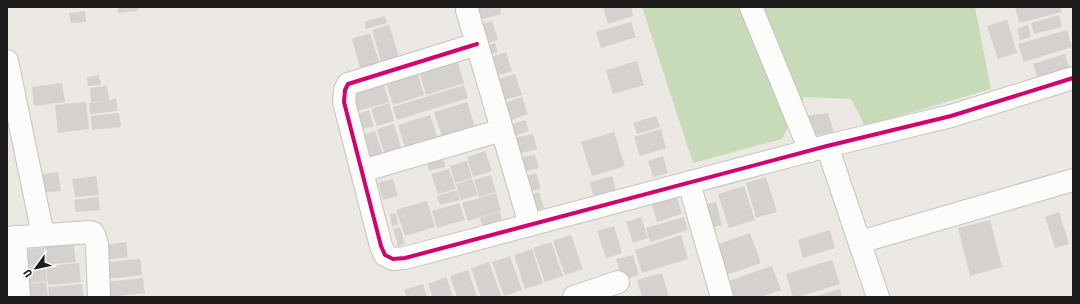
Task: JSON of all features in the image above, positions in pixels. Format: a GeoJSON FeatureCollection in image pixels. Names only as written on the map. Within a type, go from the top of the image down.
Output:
{"type":"FeatureCollection","features":[{"type":"Feature","properties":{"kind":"street"},"geometry":{"type":"LineString","coordinates":[[751,7],[819,149],[860,242],[878,297]]}},
{"type":"Feature","properties":{"kind":"street"},"geometry":{"type":"LineString","coordinates":[[467,10],[530,225]]}},
{"type":"Feature","properties":{"kind":"street"},"geometry":{"type":"LineString","coordinates":[[477,44],[348,84],[345,90],[344,102],[381,246],[385,255],[393,259],[405,258],[819,149],[951,116],[1073,78]]}},
{"type":"Feature","properties":{"kind":"street"},"geometry":{"type":"LineString","coordinates":[[7,61],[43,235]]}},
{"type":"Feature","properties":{"kind":"street"},"geometry":{"type":"LineString","coordinates":[[362,171],[502,130]]}},
{"type":"Feature","properties":{"kind":"street"},"geometry":{"type":"LineString","coordinates":[[860,242],[1073,180]]}},
{"type":"Feature","properties":{"kind":"street"},"geometry":{"type":"LineString","coordinates":[[689,183],[722,297]]}},
{"type":"Feature","properties":{"kind":"street"},"geometry":{"type":"LineString","coordinates":[[19,297],[11,238],[89,232],[95,237],[97,244],[99,297]]}},
{"type":"Feature","properties":{"kind":"street"},"geometry":{"type":"LineString","coordinates":[[574,297],[618,282]]}},
{"type":"Feature","properties":{"kind":"green space"},"geometry":{"type":"Polygon","coordinates":[[[642,7],[975,7],[991,89],[865,126],[851,99],[804,97],[782,139],[693,163],[642,7]]]}},
{"type":"Feature","properties":{"kind":"building"},"geometry":{"type":"Polygon","coordinates":[[[118,7],[137,7],[138,11],[118,13],[118,7]]]}},
{"type":"Feature","properties":{"kind":"building"},"geometry":{"type":"Polygon","coordinates":[[[475,7],[500,7],[501,14],[479,20],[475,7]]]}},
{"type":"Feature","properties":{"kind":"building"},"geometry":{"type":"Polygon","coordinates":[[[603,7],[631,7],[633,16],[608,24],[603,7]]]}},
{"type":"Feature","properties":{"kind":"building"},"geometry":{"type":"Polygon","coordinates":[[[1015,7],[1060,7],[1062,12],[1019,23],[1015,7]]]}},
{"type":"Feature","properties":{"kind":"building"},"geometry":{"type":"Polygon","coordinates":[[[85,11],[86,22],[71,23],[69,13],[85,11]]]}},
{"type":"Feature","properties":{"kind":"building"},"geometry":{"type":"Polygon","coordinates":[[[1059,15],[1062,27],[1034,34],[1031,23],[1059,15]]]}},
{"type":"Feature","properties":{"kind":"building"},"geometry":{"type":"Polygon","coordinates":[[[385,16],[387,23],[366,29],[364,22],[385,16]]]}},
{"type":"Feature","properties":{"kind":"building"},"geometry":{"type":"Polygon","coordinates":[[[1007,20],[1017,53],[998,59],[987,26],[1007,20]]]}},
{"type":"Feature","properties":{"kind":"building"},"geometry":{"type":"Polygon","coordinates":[[[492,21],[498,40],[482,45],[477,26],[492,21]]]}},
{"type":"Feature","properties":{"kind":"building"},"geometry":{"type":"Polygon","coordinates":[[[631,22],[636,37],[601,48],[596,32],[631,22]]]}},
{"type":"Feature","properties":{"kind":"building"},"geometry":{"type":"Polygon","coordinates":[[[389,25],[400,60],[382,65],[372,30],[389,25]]]}},
{"type":"Feature","properties":{"kind":"building"},"geometry":{"type":"Polygon","coordinates":[[[1028,25],[1031,37],[1020,40],[1017,28],[1028,25]]]}},
{"type":"Feature","properties":{"kind":"building"},"geometry":{"type":"Polygon","coordinates":[[[1067,30],[1072,47],[1024,62],[1018,44],[1067,30]]]}},
{"type":"Feature","properties":{"kind":"building"},"geometry":{"type":"Polygon","coordinates":[[[370,33],[380,65],[361,71],[352,39],[370,33]]]}},
{"type":"Feature","properties":{"kind":"building"},"geometry":{"type":"Polygon","coordinates":[[[495,43],[498,52],[485,56],[482,47],[495,43]]]}},
{"type":"Feature","properties":{"kind":"building"},"geometry":{"type":"Polygon","coordinates":[[[506,52],[512,71],[493,77],[487,58],[506,52]]]}},
{"type":"Feature","properties":{"kind":"building"},"geometry":{"type":"Polygon","coordinates":[[[1065,54],[1072,75],[1040,85],[1033,64],[1065,54]]]}},
{"type":"Feature","properties":{"kind":"building"},"geometry":{"type":"Polygon","coordinates":[[[457,60],[464,83],[426,95],[419,72],[457,60]]]}},
{"type":"Feature","properties":{"kind":"building"},"geometry":{"type":"Polygon","coordinates":[[[637,61],[644,85],[613,94],[606,70],[637,61]]]}},
{"type":"Feature","properties":{"kind":"building"},"geometry":{"type":"Polygon","coordinates":[[[418,74],[424,95],[393,105],[386,83],[418,74]]]}},
{"type":"Feature","properties":{"kind":"building"},"geometry":{"type":"Polygon","coordinates":[[[515,74],[522,95],[500,101],[494,80],[515,74]]]}},
{"type":"Feature","properties":{"kind":"building"},"geometry":{"type":"Polygon","coordinates":[[[99,75],[101,85],[88,86],[87,77],[99,75]]]}},
{"type":"Feature","properties":{"kind":"building"},"geometry":{"type":"Polygon","coordinates":[[[382,79],[389,102],[354,112],[347,90],[382,79]]]}},
{"type":"Feature","properties":{"kind":"building"},"geometry":{"type":"Polygon","coordinates":[[[62,83],[65,102],[34,106],[32,87],[62,83]]]}},
{"type":"Feature","properties":{"kind":"building"},"geometry":{"type":"Polygon","coordinates":[[[464,85],[468,98],[397,120],[393,107],[464,85]]]}},
{"type":"Feature","properties":{"kind":"building"},"geometry":{"type":"Polygon","coordinates":[[[107,86],[109,100],[91,102],[90,88],[107,86]]]}},
{"type":"Feature","properties":{"kind":"building"},"geometry":{"type":"Polygon","coordinates":[[[522,97],[528,114],[507,122],[501,104],[522,97]]]}},
{"type":"Feature","properties":{"kind":"building"},"geometry":{"type":"Polygon","coordinates":[[[116,99],[118,111],[90,114],[89,103],[116,99]]]}},
{"type":"Feature","properties":{"kind":"building"},"geometry":{"type":"Polygon","coordinates":[[[86,102],[89,129],[58,133],[55,105],[86,102]]]}},
{"type":"Feature","properties":{"kind":"building"},"geometry":{"type":"Polygon","coordinates":[[[467,102],[475,127],[442,137],[434,112],[467,102]]]}},
{"type":"Feature","properties":{"kind":"building"},"geometry":{"type":"Polygon","coordinates":[[[389,103],[394,121],[377,126],[371,109],[389,103]]]}},
{"type":"Feature","properties":{"kind":"building"},"geometry":{"type":"Polygon","coordinates":[[[369,110],[374,126],[359,130],[355,115],[369,110]]]}},
{"type":"Feature","properties":{"kind":"building"},"geometry":{"type":"Polygon","coordinates":[[[119,113],[121,127],[92,130],[91,116],[119,113]]]}},
{"type":"Feature","properties":{"kind":"building"},"geometry":{"type":"Polygon","coordinates":[[[828,113],[834,132],[810,137],[805,116],[828,113]]]}},
{"type":"Feature","properties":{"kind":"building"},"geometry":{"type":"Polygon","coordinates":[[[430,115],[438,138],[405,148],[398,125],[430,115]]]}},
{"type":"Feature","properties":{"kind":"building"},"geometry":{"type":"Polygon","coordinates":[[[656,116],[660,127],[637,134],[633,123],[656,116]]]}},
{"type":"Feature","properties":{"kind":"building"},"geometry":{"type":"Polygon","coordinates":[[[525,120],[529,131],[514,136],[510,125],[525,120]]]}},
{"type":"Feature","properties":{"kind":"building"},"geometry":{"type":"Polygon","coordinates":[[[394,124],[403,154],[386,159],[377,129],[394,124]]]}},
{"type":"Feature","properties":{"kind":"building"},"geometry":{"type":"Polygon","coordinates":[[[661,129],[666,148],[640,156],[634,137],[661,129]]]}},
{"type":"Feature","properties":{"kind":"building"},"geometry":{"type":"Polygon","coordinates":[[[375,131],[384,158],[370,163],[360,136],[375,131]]]}},
{"type":"Feature","properties":{"kind":"building"},"geometry":{"type":"Polygon","coordinates":[[[614,132],[625,166],[592,176],[581,142],[614,132]]]}},
{"type":"Feature","properties":{"kind":"building"},"geometry":{"type":"Polygon","coordinates":[[[533,134],[537,149],[518,154],[514,138],[533,134]]]}},
{"type":"Feature","properties":{"kind":"building"},"geometry":{"type":"Polygon","coordinates":[[[485,151],[492,171],[473,177],[467,157],[485,151]]]}},
{"type":"Feature","properties":{"kind":"building"},"geometry":{"type":"Polygon","coordinates":[[[535,154],[539,168],[523,172],[519,158],[535,154]]]}},
{"type":"Feature","properties":{"kind":"building"},"geometry":{"type":"Polygon","coordinates":[[[443,156],[445,167],[429,171],[426,160],[443,156]]]}},
{"type":"Feature","properties":{"kind":"building"},"geometry":{"type":"Polygon","coordinates":[[[663,156],[668,173],[653,177],[648,161],[663,156]]]}},
{"type":"Feature","properties":{"kind":"building"},"geometry":{"type":"Polygon","coordinates":[[[467,161],[472,178],[455,183],[450,166],[467,161]]]}},
{"type":"Feature","properties":{"kind":"building"},"geometry":{"type":"Polygon","coordinates":[[[449,169],[456,189],[438,194],[431,174],[449,169]]]}},
{"type":"Feature","properties":{"kind":"building"},"geometry":{"type":"Polygon","coordinates":[[[58,172],[61,191],[38,193],[36,175],[58,172]]]}},
{"type":"Feature","properties":{"kind":"building"},"geometry":{"type":"Polygon","coordinates":[[[536,173],[541,189],[525,192],[521,177],[536,173]]]}},
{"type":"Feature","properties":{"kind":"building"},"geometry":{"type":"Polygon","coordinates":[[[491,175],[496,192],[479,197],[474,180],[491,175]]]}},
{"type":"Feature","properties":{"kind":"building"},"geometry":{"type":"Polygon","coordinates":[[[96,176],[99,195],[75,197],[72,179],[96,176]]]}},
{"type":"Feature","properties":{"kind":"building"},"geometry":{"type":"Polygon","coordinates":[[[612,176],[616,191],[594,198],[590,182],[612,176]]]}},
{"type":"Feature","properties":{"kind":"building"},"geometry":{"type":"Polygon","coordinates":[[[766,177],[777,212],[756,218],[746,183],[766,177]]]}},
{"type":"Feature","properties":{"kind":"building"},"geometry":{"type":"Polygon","coordinates":[[[393,179],[398,196],[383,200],[378,183],[393,179]]]}},
{"type":"Feature","properties":{"kind":"building"},"geometry":{"type":"Polygon","coordinates":[[[472,179],[478,195],[461,200],[456,184],[472,179]]]}},
{"type":"Feature","properties":{"kind":"building"},"geometry":{"type":"Polygon","coordinates":[[[744,186],[755,220],[729,228],[718,194],[744,186]]]}},
{"type":"Feature","properties":{"kind":"building"},"geometry":{"type":"Polygon","coordinates":[[[457,190],[460,200],[440,205],[437,196],[457,190]]]}},
{"type":"Feature","properties":{"kind":"building"},"geometry":{"type":"Polygon","coordinates":[[[539,192],[544,208],[534,211],[530,195],[539,192]]]}},
{"type":"Feature","properties":{"kind":"building"},"geometry":{"type":"Polygon","coordinates":[[[496,193],[501,211],[468,221],[462,203],[496,193]]]}},
{"type":"Feature","properties":{"kind":"building"},"geometry":{"type":"Polygon","coordinates":[[[676,194],[682,214],[657,222],[651,202],[676,194]]]}},
{"type":"Feature","properties":{"kind":"building"},"geometry":{"type":"Polygon","coordinates":[[[98,197],[100,210],[76,212],[74,200],[98,197]]]}},
{"type":"Feature","properties":{"kind":"building"},"geometry":{"type":"Polygon","coordinates":[[[427,201],[435,227],[405,236],[396,210],[427,201]]]}},
{"type":"Feature","properties":{"kind":"building"},"geometry":{"type":"Polygon","coordinates":[[[716,202],[722,225],[707,229],[700,206],[716,202]]]}},
{"type":"Feature","properties":{"kind":"building"},"geometry":{"type":"Polygon","coordinates":[[[459,203],[465,220],[437,228],[432,211],[459,203]]]}},
{"type":"Feature","properties":{"kind":"building"},"geometry":{"type":"Polygon","coordinates":[[[500,212],[503,224],[484,230],[480,218],[500,212]]]}},
{"type":"Feature","properties":{"kind":"building"},"geometry":{"type":"Polygon","coordinates":[[[1059,212],[1069,244],[1055,248],[1045,217],[1059,212]]]}},
{"type":"Feature","properties":{"kind":"building"},"geometry":{"type":"Polygon","coordinates":[[[396,213],[398,225],[392,226],[390,214],[396,213]]]}},
{"type":"Feature","properties":{"kind":"building"},"geometry":{"type":"Polygon","coordinates":[[[641,217],[648,238],[633,243],[626,222],[641,217]]]}},
{"type":"Feature","properties":{"kind":"building"},"geometry":{"type":"Polygon","coordinates":[[[684,217],[688,230],[650,242],[646,228],[684,217]]]}},
{"type":"Feature","properties":{"kind":"building"},"geometry":{"type":"Polygon","coordinates":[[[990,220],[1002,267],[970,276],[958,228],[990,220]]]}},
{"type":"Feature","properties":{"kind":"building"},"geometry":{"type":"Polygon","coordinates":[[[614,226],[622,253],[606,258],[597,231],[614,226]]]}},
{"type":"Feature","properties":{"kind":"building"},"geometry":{"type":"Polygon","coordinates":[[[400,227],[405,244],[398,246],[393,229],[400,227]]]}},
{"type":"Feature","properties":{"kind":"building"},"geometry":{"type":"Polygon","coordinates":[[[830,230],[835,248],[803,258],[798,240],[830,230]]]}},
{"type":"Feature","properties":{"kind":"building"},"geometry":{"type":"Polygon","coordinates":[[[750,233],[761,263],[723,276],[713,246],[750,233]]]}},
{"type":"Feature","properties":{"kind":"building"},"geometry":{"type":"Polygon","coordinates":[[[571,235],[583,269],[565,275],[553,241],[571,235]]]}},
{"type":"Feature","properties":{"kind":"building"},"geometry":{"type":"Polygon","coordinates":[[[681,235],[688,259],[642,273],[635,250],[681,235]]]}},
{"type":"Feature","properties":{"kind":"building"},"geometry":{"type":"Polygon","coordinates":[[[73,241],[76,262],[47,265],[44,244],[73,241]]]}},
{"type":"Feature","properties":{"kind":"building"},"geometry":{"type":"Polygon","coordinates":[[[126,242],[128,257],[107,260],[105,245],[126,242]]]}},
{"type":"Feature","properties":{"kind":"building"},"geometry":{"type":"Polygon","coordinates":[[[551,242],[563,276],[545,282],[533,248],[551,242]]]}},
{"type":"Feature","properties":{"kind":"building"},"geometry":{"type":"Polygon","coordinates":[[[44,247],[46,264],[25,267],[23,250],[44,247]]]}},
{"type":"Feature","properties":{"kind":"building"},"geometry":{"type":"Polygon","coordinates":[[[532,249],[543,283],[525,289],[514,255],[532,249]]]}},
{"type":"Feature","properties":{"kind":"building"},"geometry":{"type":"Polygon","coordinates":[[[633,255],[639,275],[622,280],[616,259],[633,255]]]}},
{"type":"Feature","properties":{"kind":"building"},"geometry":{"type":"Polygon","coordinates":[[[510,256],[522,290],[504,296],[492,262],[510,256]]]}},
{"type":"Feature","properties":{"kind":"building"},"geometry":{"type":"Polygon","coordinates":[[[140,259],[142,275],[109,279],[107,262],[140,259]]]}},
{"type":"Feature","properties":{"kind":"building"},"geometry":{"type":"Polygon","coordinates":[[[832,260],[840,284],[798,297],[793,297],[786,274],[832,260]]]}},
{"type":"Feature","properties":{"kind":"building"},"geometry":{"type":"Polygon","coordinates":[[[489,262],[501,296],[499,297],[481,297],[471,268],[489,262]]]}},
{"type":"Feature","properties":{"kind":"building"},"geometry":{"type":"Polygon","coordinates":[[[79,263],[81,282],[48,285],[46,266],[79,263]]]}},
{"type":"Feature","properties":{"kind":"building"},"geometry":{"type":"Polygon","coordinates":[[[45,265],[47,281],[29,283],[27,267],[45,265]]]}},
{"type":"Feature","properties":{"kind":"building"},"geometry":{"type":"Polygon","coordinates":[[[772,266],[781,290],[761,297],[724,297],[719,284],[772,266]]]}},
{"type":"Feature","properties":{"kind":"building"},"geometry":{"type":"Polygon","coordinates":[[[468,270],[477,297],[457,297],[450,276],[468,270]]]}},
{"type":"Feature","properties":{"kind":"building"},"geometry":{"type":"Polygon","coordinates":[[[662,273],[669,297],[642,297],[637,280],[662,273]]]}},
{"type":"Feature","properties":{"kind":"building"},"geometry":{"type":"Polygon","coordinates":[[[446,277],[453,297],[433,297],[428,284],[446,277]]]}},
{"type":"Feature","properties":{"kind":"building"},"geometry":{"type":"Polygon","coordinates":[[[143,278],[145,293],[108,297],[106,282],[143,278]]]}},
{"type":"Feature","properties":{"kind":"building"},"geometry":{"type":"Polygon","coordinates":[[[46,282],[48,297],[30,297],[28,284],[46,282]]]}},
{"type":"Feature","properties":{"kind":"building"},"geometry":{"type":"Polygon","coordinates":[[[82,284],[84,297],[49,297],[48,287],[82,284]]]}},
{"type":"Feature","properties":{"kind":"building"},"geometry":{"type":"Polygon","coordinates":[[[423,284],[427,297],[407,297],[404,290],[423,284]]]}},
{"type":"Feature","properties":{"kind":"building"},"geometry":{"type":"Polygon","coordinates":[[[840,289],[842,297],[813,297],[840,289]]]}},
{"type":"Feature","properties":{"kind":"cycle path"},"geometry":{"type":"LineString","coordinates":[[477,44],[348,84],[345,90],[344,102],[381,246],[385,255],[393,259],[405,258],[827,146],[951,116],[1073,78]]}}]}
